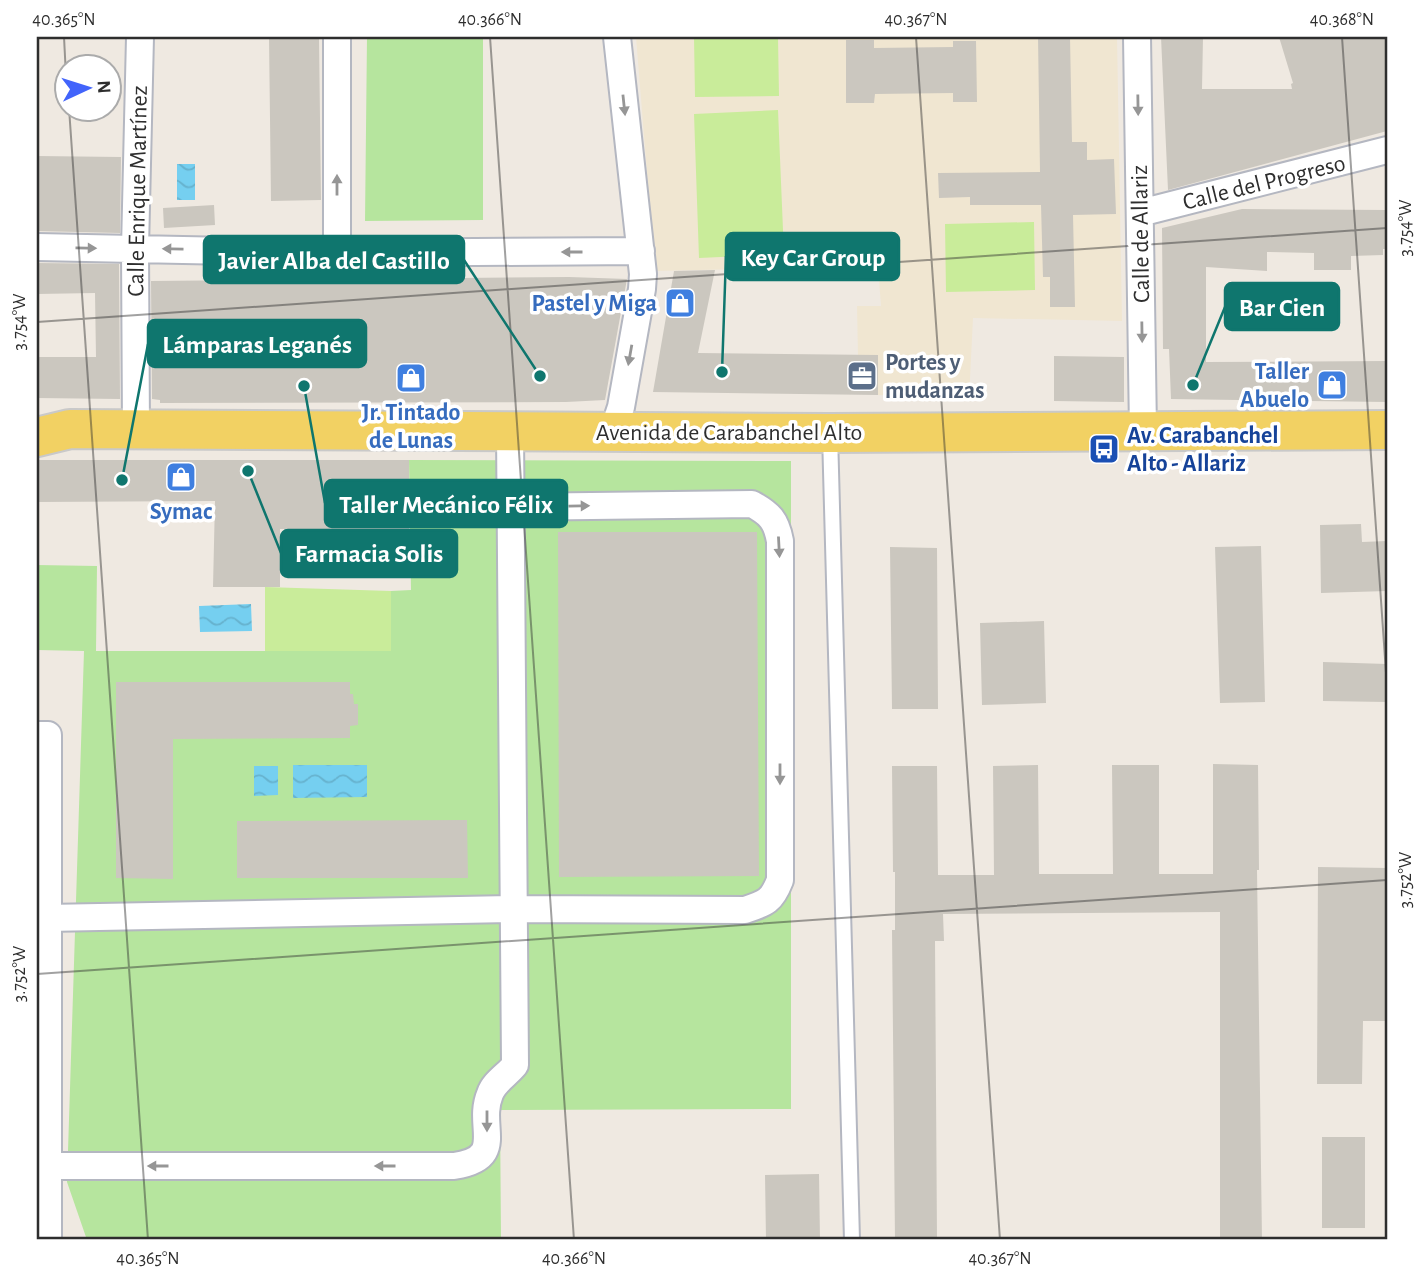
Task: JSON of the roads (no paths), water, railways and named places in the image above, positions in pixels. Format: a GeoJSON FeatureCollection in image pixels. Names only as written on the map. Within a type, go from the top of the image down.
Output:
{"type":"FeatureCollection","features":[{"type":"Feature","properties":{"kind":"main road","name":"Avenida de Carabanchel Alto"},"geometry":{"type":"LineString","coordinates":[[48,429],[830,433],[1387,430]]}},
{"type":"Feature","properties":{"kind":"street","name":"Calle Enrique Martínez"},"geometry":{"type":"LineString","coordinates":[[136,430],[135,248],[140,37]]}},
{"type":"Feature","properties":{"kind":"street"},"geometry":{"type":"LineString","coordinates":[[337,37],[337,253]]}},
{"type":"Feature","properties":{"kind":"street"},"geometry":{"type":"LineString","coordinates":[[613,431],[621,407],[642,289],[641,251],[617,37]]}},
{"type":"Feature","properties":{"kind":"street","name":"Calle de Allariz"},"geometry":{"type":"LineString","coordinates":[[1137,37],[1143,430]]}},
{"type":"Feature","properties":{"kind":"street","name":"Calle del Progreso"},"geometry":{"type":"LineString","coordinates":[[1140,214],[1387,150]]}},
{"type":"Feature","properties":{"kind":"street"},"geometry":{"type":"LineString","coordinates":[[37,247],[337,253],[641,251]]}},
{"type":"Feature","properties":{"kind":"street"},"geometry":{"type":"LineString","coordinates":[[42,1166],[426,1166],[469,1164],[481,1157],[487,1146],[488,1096],[495,1084],[515,1065],[510,431]]}},
{"type":"Feature","properties":{"kind":"street"},"geometry":{"type":"LineString","coordinates":[[44,930],[514,909],[745,910],[762,904],[774,895],[780,880],[780,541],[777,527],[768,513],[752,504],[511,507]]}},
{"type":"Feature","properties":{"kind":"street"},"geometry":{"type":"LineString","coordinates":[[37,735],[48,735],[42,1166],[48,1240]]}},
{"type":"Feature","properties":{"kind":"lane"},"geometry":{"type":"LineString","coordinates":[[830,433],[852,1240]]}},
{"type":"Feature","properties":{"kind":"water"},"geometry":{"type":"Polygon","coordinates":[[[177,164],[195,164],[195,200],[177,200],[177,164]]]}},
{"type":"Feature","properties":{"kind":"water"},"geometry":{"type":"Polygon","coordinates":[[[251,604],[252,631],[200,632],[199,606],[251,604]]]}},
{"type":"Feature","properties":{"kind":"water"},"geometry":{"type":"Polygon","coordinates":[[[293,765],[367,765],[367,797],[293,798],[293,765]]]}},
{"type":"Feature","properties":{"kind":"water"},"geometry":{"type":"Polygon","coordinates":[[[254,766],[278,766],[278,795],[254,796],[254,766]]]}},
{"type":"Feature","properties":{"kind":"place","name":"Pastel y Miga"},"geometry":{"type":"Point","coordinates":[680,303]}},
{"type":"Feature","properties":{"kind":"place","name":"Key Car Group"},"geometry":{"type":"Point","coordinates":[722,372]}},
{"type":"Feature","properties":{"kind":"place","name":"Javier Alba del Castillo"},"geometry":{"type":"Point","coordinates":[540,376]}},
{"type":"Feature","properties":{"kind":"place","name":"Portes y mudanzas"},"geometry":{"type":"Point","coordinates":[862,376]}},
{"type":"Feature","properties":{"kind":"place","name":"Jr. Tintado de Lunas"},"geometry":{"type":"Point","coordinates":[411,378]}},
{"type":"Feature","properties":{"kind":"place","name":"Bar Cien"},"geometry":{"type":"Point","coordinates":[1193,385]}},
{"type":"Feature","properties":{"kind":"place","name":"Taller Abuelo"},"geometry":{"type":"Point","coordinates":[1332,385]}},
{"type":"Feature","properties":{"kind":"place","name":"Taller Mecánico Félix"},"geometry":{"type":"Point","coordinates":[304,386]}},
{"type":"Feature","properties":{"kind":"place","name":"Av. Carabanchel Alto - Allariz"},"geometry":{"type":"Point","coordinates":[1104,449]}},
{"type":"Feature","properties":{"kind":"place","name":"Farmacia Solis"},"geometry":{"type":"Point","coordinates":[248,471]}},
{"type":"Feature","properties":{"kind":"place","name":"Symac"},"geometry":{"type":"Point","coordinates":[181,477]}},
{"type":"Feature","properties":{"kind":"place","name":"Lámparas Leganés"},"geometry":{"type":"Point","coordinates":[122,480]}}]}
